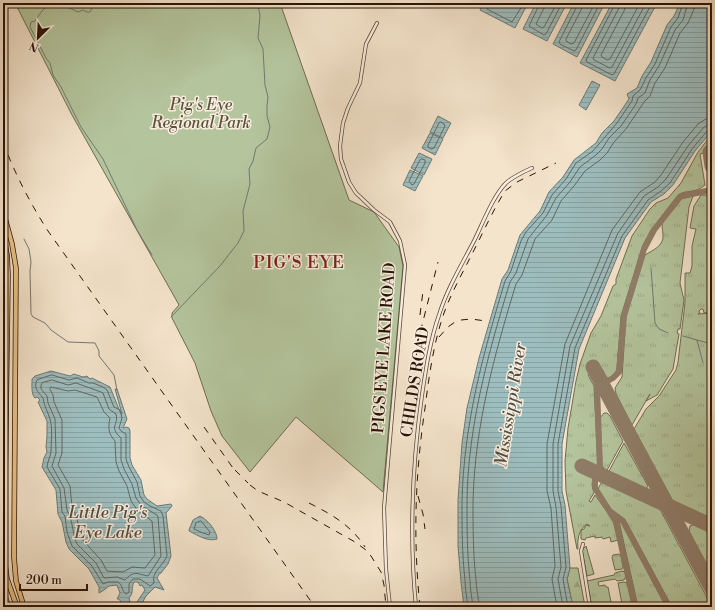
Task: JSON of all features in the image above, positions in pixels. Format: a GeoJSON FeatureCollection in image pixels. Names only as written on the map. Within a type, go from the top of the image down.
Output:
{"type":"FeatureCollection","features":[{"type":"Feature","properties":{"kind":"highway"},"geometry":{"type":"LineString","coordinates":[[3,210],[10,231],[16,268],[14,557],[16,581],[24,607]]}},
{"type":"Feature","properties":{"kind":"highway"},"geometry":{"type":"LineString","coordinates":[[3,234],[7,255],[5,284],[4,557],[7,579],[17,607]]}},
{"type":"Feature","properties":{"kind":"street","name":"PIGS EYE LAKE ROAD"},"geometry":{"type":"LineString","coordinates":[[377,23],[366,44],[360,83],[348,108],[343,123],[340,146],[341,159],[349,182],[356,193],[374,210],[390,222],[400,241],[405,265],[384,508],[386,569],[390,607]]}},
{"type":"Feature","properties":{"kind":"street","name":"CHILDS ROAD"},"geometry":{"type":"LineString","coordinates":[[416,607],[411,541],[413,492],[418,423],[433,333],[448,290],[497,196],[508,181],[532,168]]}},
{"type":"Feature","properties":{"kind":"street"},"geometry":{"type":"LineString","coordinates":[[583,544],[581,551],[590,607]]}},
{"type":"Feature","properties":{"kind":"green space","name":"Pig's Eye Regional Park"},"geometry":{"type":"Polygon","coordinates":[[[15,3],[280,3],[349,200],[374,212],[399,247],[403,266],[383,492],[296,417],[250,472],[222,436],[211,411],[195,363],[172,318],[172,313],[179,305],[72,115],[15,3]]]}},
{"type":"Feature","properties":{"kind":"green space"},"geometry":{"type":"Polygon","coordinates":[[[712,134],[712,145],[706,147],[709,151],[700,154],[705,185],[698,190],[681,193],[678,195],[651,230],[643,245],[621,316],[616,372],[607,378],[602,369],[597,370],[594,367],[591,368],[592,373],[588,375],[594,386],[598,468],[584,462],[580,471],[593,477],[592,485],[594,493],[589,501],[591,502],[595,495],[613,520],[618,540],[611,542],[610,537],[603,539],[602,537],[595,538],[595,536],[586,538],[585,540],[581,539],[581,530],[578,538],[577,549],[566,491],[565,461],[568,428],[580,364],[591,333],[601,316],[613,286],[616,284],[616,279],[632,236],[650,209],[656,203],[668,198],[681,183],[698,152],[712,134]],[[587,524],[584,526],[581,530],[584,529],[586,525],[590,526],[587,524]]]}},
{"type":"Feature","properties":{"kind":"green space"},"geometry":{"type":"Polygon","coordinates":[[[701,195],[706,195],[710,200],[712,211],[712,312],[704,313],[703,309],[701,309],[699,311],[700,313],[698,314],[712,313],[712,521],[674,503],[634,429],[646,409],[659,396],[676,370],[685,303],[685,273],[690,273],[692,266],[692,246],[696,229],[690,228],[694,206],[701,195]]]}},
{"type":"Feature","properties":{"kind":"green space"},"geometry":{"type":"Polygon","coordinates":[[[693,196],[689,207],[680,283],[684,300],[680,329],[678,329],[677,333],[679,334],[673,369],[657,395],[646,401],[650,394],[632,425],[616,394],[615,388],[622,377],[626,316],[645,255],[662,242],[663,222],[681,199],[693,196]]]}},
{"type":"Feature","properties":{"kind":"green space"},"geometry":{"type":"Polygon","coordinates":[[[3,320],[8,323],[3,533],[3,320]]]}},
{"type":"Feature","properties":{"kind":"green space"},"geometry":{"type":"Polygon","coordinates":[[[604,413],[607,413],[610,416],[623,441],[606,472],[602,465],[600,418],[604,413]]]}},
{"type":"Feature","properties":{"kind":"green space"},"geometry":{"type":"Polygon","coordinates":[[[624,443],[648,486],[646,489],[608,473],[624,443]]]}},
{"type":"Feature","properties":{"kind":"green space"},"geometry":{"type":"Polygon","coordinates":[[[604,482],[660,509],[712,607],[672,607],[625,520],[611,509],[598,489],[601,483],[604,482]]]}},
{"type":"Feature","properties":{"kind":"green space"},"geometry":{"type":"Polygon","coordinates":[[[619,521],[623,525],[666,607],[638,607],[619,521]]]}},
{"type":"Feature","properties":{"kind":"green space"},"geometry":{"type":"Polygon","coordinates":[[[695,524],[712,532],[712,574],[689,531],[690,526],[695,524]]]}},
{"type":"Feature","properties":{"kind":"green space"},"geometry":{"type":"Polygon","coordinates":[[[586,546],[594,574],[587,576],[582,550],[586,546]]]}},
{"type":"Feature","properties":{"kind":"green space"},"geometry":{"type":"Polygon","coordinates":[[[619,554],[621,556],[623,567],[622,569],[615,570],[612,557],[613,555],[619,554]]]}},
{"type":"Feature","properties":{"kind":"green space"},"geometry":{"type":"Polygon","coordinates":[[[570,568],[578,568],[585,607],[573,607],[567,579],[570,568]]]}},
{"type":"Feature","properties":{"kind":"green space"},"geometry":{"type":"Polygon","coordinates":[[[3,570],[7,596],[12,607],[3,607],[3,570]]]}},
{"type":"Feature","properties":{"kind":"green space"},"geometry":{"type":"Polygon","coordinates":[[[622,571],[625,572],[626,576],[624,580],[617,581],[615,579],[598,582],[599,586],[605,585],[608,587],[612,607],[592,607],[587,581],[614,575],[615,573],[622,571]]]}},
{"type":"Feature","properties":{"kind":"green space"},"geometry":{"type":"Polygon","coordinates":[[[618,583],[627,583],[632,604],[624,606],[622,604],[618,583]]]}},
{"type":"Feature","properties":{"kind":"water"},"geometry":{"type":"Polygon","coordinates":[[[483,3],[528,3],[515,28],[480,10],[483,3]]]}},
{"type":"Feature","properties":{"kind":"water"},"geometry":{"type":"Polygon","coordinates":[[[536,3],[567,3],[547,41],[523,29],[536,3]]]}},
{"type":"Feature","properties":{"kind":"water"},"geometry":{"type":"Polygon","coordinates":[[[574,3],[605,3],[577,57],[553,44],[574,3]]]}},
{"type":"Feature","properties":{"kind":"water"},"geometry":{"type":"Polygon","coordinates":[[[612,3],[657,3],[615,81],[580,63],[612,3]]]}},
{"type":"Feature","properties":{"kind":"water","name":"Mississippi River"},"geometry":{"type":"Polygon","coordinates":[[[680,3],[712,3],[712,131],[695,151],[673,185],[664,194],[651,202],[625,238],[579,349],[562,444],[562,491],[565,505],[570,568],[567,579],[573,607],[464,607],[458,546],[458,500],[462,443],[467,408],[479,358],[502,279],[508,270],[520,235],[540,211],[549,192],[563,177],[574,160],[596,143],[602,133],[614,121],[629,99],[627,94],[637,88],[642,76],[651,62],[667,25],[674,16],[680,3]]]}},
{"type":"Feature","properties":{"kind":"water"},"geometry":{"type":"Polygon","coordinates":[[[592,81],[600,85],[586,110],[579,105],[592,81]]]}},
{"type":"Feature","properties":{"kind":"water"},"geometry":{"type":"Polygon","coordinates":[[[438,116],[451,123],[443,138],[430,132],[438,116]]]}},
{"type":"Feature","properties":{"kind":"water"},"geometry":{"type":"Polygon","coordinates":[[[430,133],[443,139],[435,155],[422,148],[430,133]]]}},
{"type":"Feature","properties":{"kind":"water"},"geometry":{"type":"Polygon","coordinates":[[[419,153],[432,159],[424,175],[411,168],[419,153]]]}},
{"type":"Feature","properties":{"kind":"water"},"geometry":{"type":"Polygon","coordinates":[[[410,170],[423,176],[415,191],[403,185],[410,170]]]}},
{"type":"Feature","properties":{"kind":"water","name":"Little Pig's Eye Lake"},"geometry":{"type":"Polygon","coordinates":[[[51,371],[70,376],[74,374],[83,377],[87,376],[90,379],[92,378],[110,387],[122,414],[115,389],[117,389],[127,419],[123,428],[129,428],[130,431],[130,458],[132,465],[141,480],[144,495],[157,506],[171,504],[172,506],[166,513],[171,556],[168,564],[157,578],[164,590],[155,587],[146,596],[140,607],[138,604],[135,605],[145,590],[142,585],[140,586],[138,582],[134,582],[129,598],[130,602],[128,603],[132,607],[124,607],[119,599],[117,599],[120,593],[117,585],[109,586],[99,593],[99,587],[89,569],[69,549],[66,542],[62,522],[58,514],[56,490],[42,467],[47,452],[47,421],[38,402],[40,400],[37,397],[35,398],[32,389],[32,379],[35,376],[51,371]]]}},
{"type":"Feature","properties":{"kind":"water"},"geometry":{"type":"Polygon","coordinates":[[[200,516],[212,526],[217,539],[210,540],[189,531],[193,520],[200,516]]]}},
{"type":"Feature","properties":{"kind":"waterway"},"geometry":{"type":"LineString","coordinates":[[98,3],[93,6],[90,12],[83,10],[78,12],[66,6],[57,4],[49,6],[42,11],[35,21],[31,22],[30,27],[50,63],[53,75],[61,87],[81,127],[103,159],[137,230],[152,255]]}},
{"type":"Feature","properties":{"kind":"waterway"},"geometry":{"type":"LineString","coordinates":[[171,317],[220,266],[238,243],[244,231],[243,211],[250,184],[249,169],[253,161],[256,148],[267,139],[270,127],[267,116],[268,97],[265,85],[263,49],[258,38],[260,16],[257,3]]}},
{"type":"Feature","properties":{"kind":"waterway"},"geometry":{"type":"LineString","coordinates":[[24,239],[29,249],[31,262],[31,314],[33,317],[45,323],[51,330],[68,342],[95,343],[99,351],[99,356],[114,375],[117,390]]}},
{"type":"Feature","properties":{"kind":"waterway"},"geometry":{"type":"LineString","coordinates":[[651,268],[655,323],[659,329],[668,333]]}},
{"type":"Feature","properties":{"kind":"waterway"},"geometry":{"type":"LineString","coordinates":[[683,336],[697,340],[703,363]]}},
{"type":"Feature","properties":{"kind":"waterway"},"geometry":{"type":"LineString","coordinates":[[697,340],[712,344]]}},
{"type":"Feature","properties":{"kind":"taxiway"},"geometry":{"type":"LineString","coordinates":[[635,607],[616,522],[595,488],[595,480],[600,469],[597,387],[613,378],[619,372],[624,316],[644,249],[654,230],[681,196],[712,190]]}},
{"type":"Feature","properties":{"kind":"taxiway"},"geometry":{"type":"LineString","coordinates":[[612,513],[623,521],[669,607]]}},
{"type":"Feature","properties":{"kind":"runway"},"geometry":{"type":"LineString","coordinates":[[710,152],[712,166]]}},
{"type":"Feature","properties":{"kind":"runway"},"geometry":{"type":"LineString","coordinates":[[593,367],[712,589]]}},
{"type":"Feature","properties":{"kind":"runway"},"geometry":{"type":"LineString","coordinates":[[582,466],[712,526]]}},
{"type":"Feature","properties":{"kind":"railway"},"geometry":{"type":"LineString","coordinates":[[3,142],[23,188],[48,231],[315,607]]}},
{"type":"Feature","properties":{"kind":"railway"},"geometry":{"type":"LineString","coordinates":[[420,607],[416,556],[417,483],[428,385],[434,350],[440,327],[452,293],[491,215],[505,191],[517,182],[556,163]]}},
{"type":"Feature","properties":{"kind":"railway"},"geometry":{"type":"LineString","coordinates":[[417,345],[438,262]]}},
{"type":"Feature","properties":{"kind":"railway"},"geometry":{"type":"LineString","coordinates":[[420,315],[423,291]]}},
{"type":"Feature","properties":{"kind":"railway"},"geometry":{"type":"LineString","coordinates":[[461,320],[471,319],[486,321]]}},
{"type":"Feature","properties":{"kind":"railway"},"geometry":{"type":"LineString","coordinates":[[439,337],[455,322]]}},
{"type":"Feature","properties":{"kind":"railway"},"geometry":{"type":"LineString","coordinates":[[415,369],[418,339]]}},
{"type":"Feature","properties":{"kind":"railway"},"geometry":{"type":"LineString","coordinates":[[204,427],[233,468]]}},
{"type":"Feature","properties":{"kind":"railway"},"geometry":{"type":"LineString","coordinates":[[235,470],[248,483]]}},
{"type":"Feature","properties":{"kind":"railway"},"geometry":{"type":"LineString","coordinates":[[250,485],[258,491],[284,502],[355,542],[366,550],[381,572],[386,607]]}},
{"type":"Feature","properties":{"kind":"railway"},"geometry":{"type":"LineString","coordinates":[[418,496],[425,529]]}},
{"type":"Feature","properties":{"kind":"railway"},"geometry":{"type":"LineString","coordinates":[[309,503],[325,511],[347,526],[365,547]]}},
{"type":"Feature","properties":{"kind":"district","name":"PIG'S EYE"},"geometry":{"type":"Point","coordinates":[299,263]}}]}
